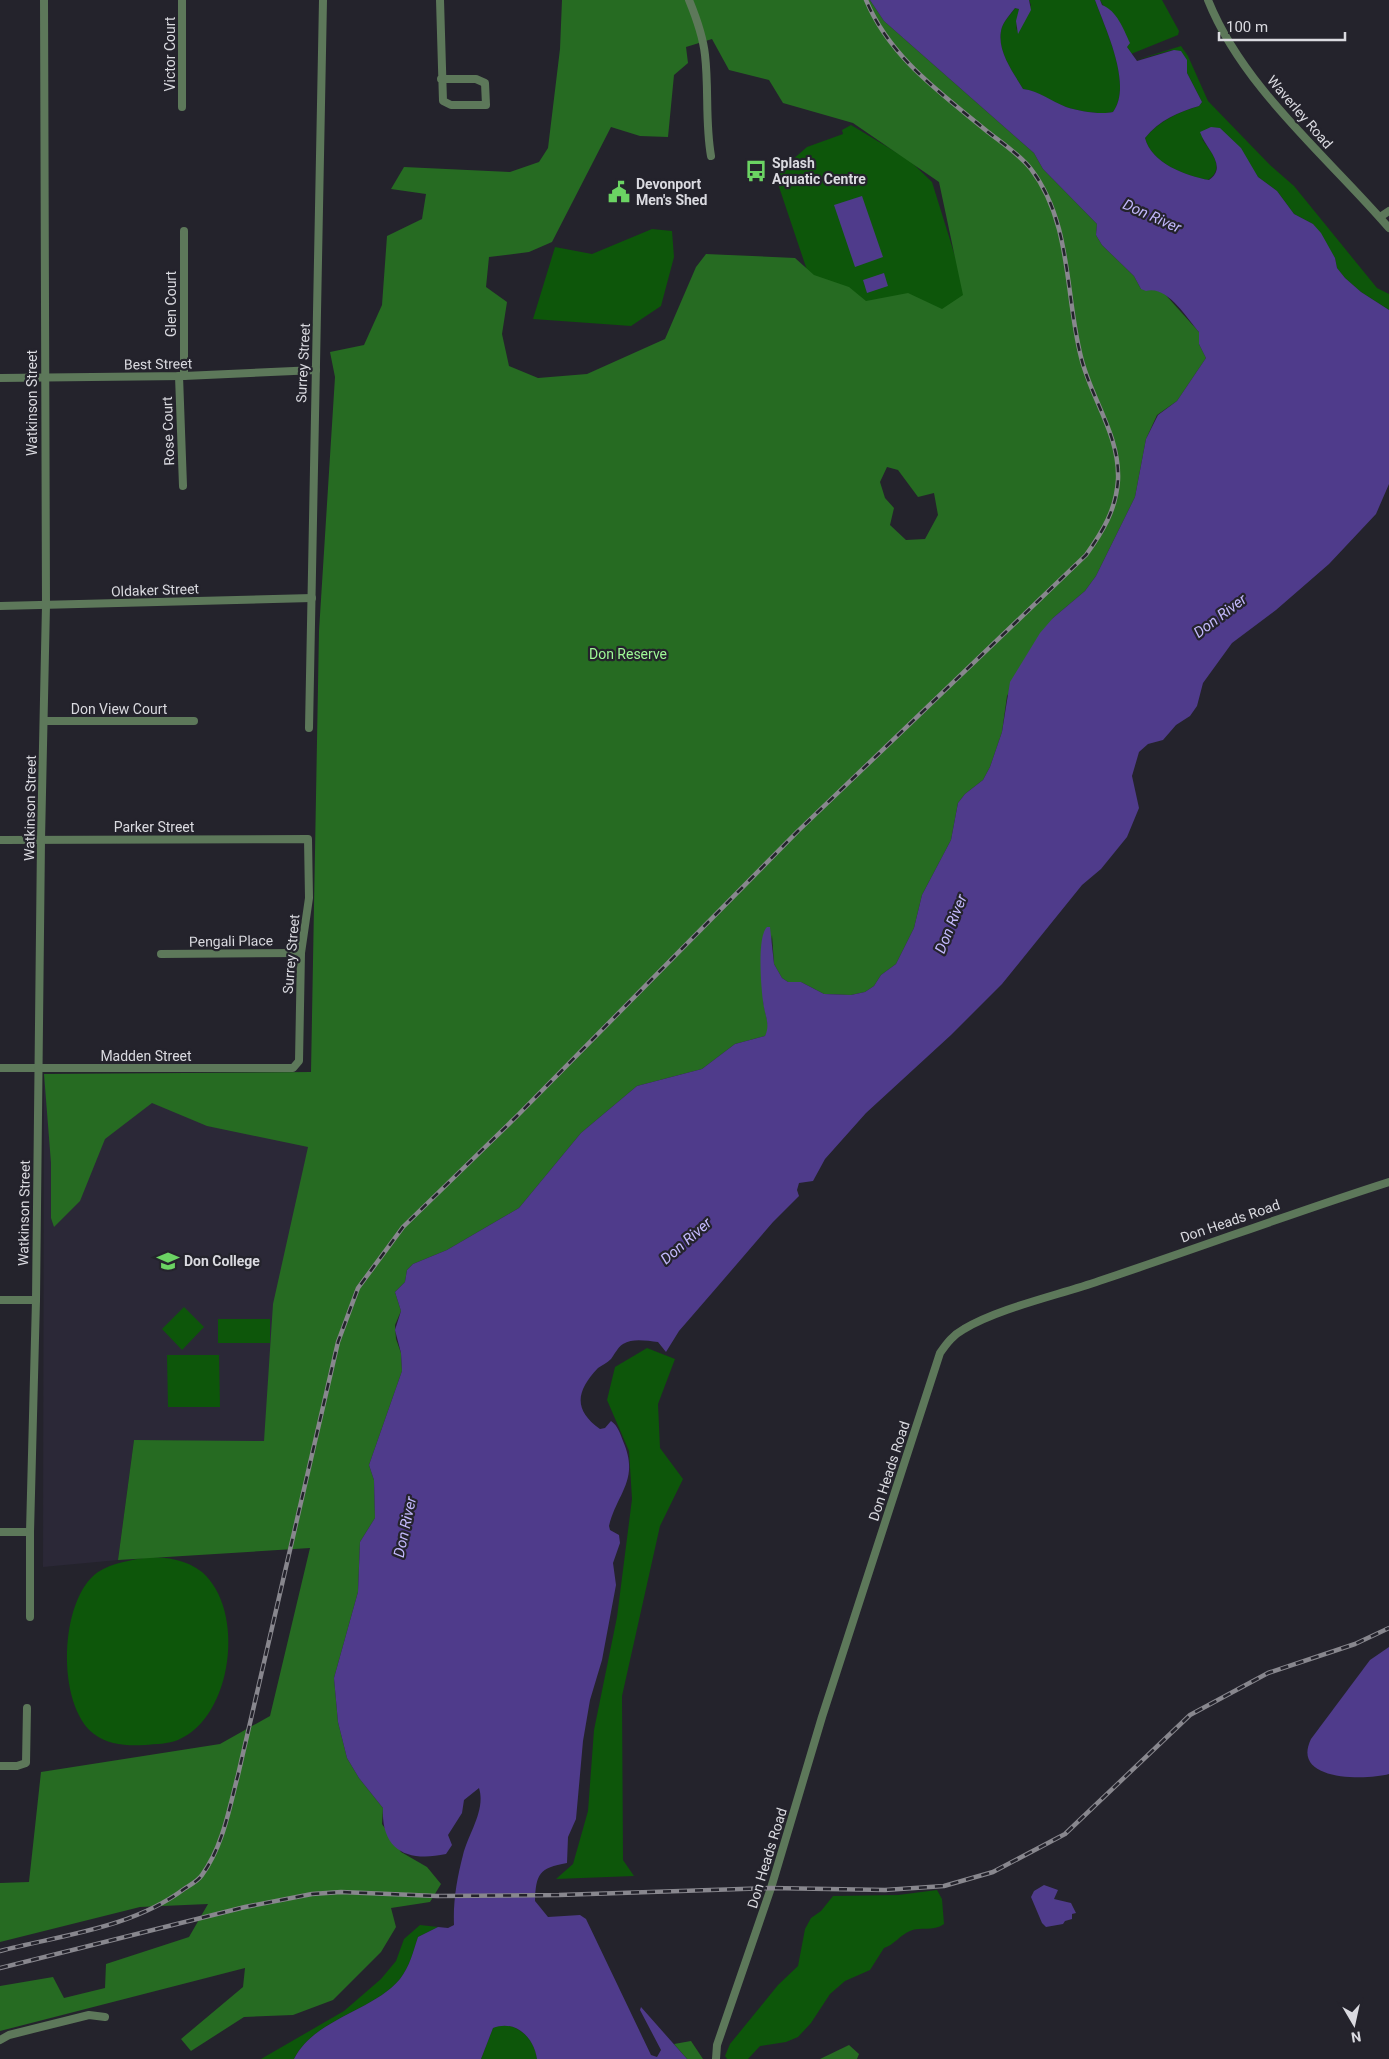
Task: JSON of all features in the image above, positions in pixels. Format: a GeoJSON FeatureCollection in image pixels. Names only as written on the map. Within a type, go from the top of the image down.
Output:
{"type":"FeatureCollection","features":[{"type":"Feature","properties":{"kind":"street","name":"Watkinson Street"},"geometry":{"type":"LineString","coordinates":[[30,1617],[46,605],[44,0]]}},
{"type":"Feature","properties":{"kind":"street","name":"Victor Court"},"geometry":{"type":"LineString","coordinates":[[182,0],[182,107]]}},
{"type":"Feature","properties":{"kind":"street","name":"Surrey Street"},"geometry":{"type":"LineString","coordinates":[[309,728],[313,404],[316,370],[323,0]]}},
{"type":"Feature","properties":{"kind":"street"},"geometry":{"type":"LineString","coordinates":[[440,0],[441,79],[443,101],[451,105],[486,104],[485,83],[476,79],[441,79]]}},
{"type":"Feature","properties":{"kind":"street"},"geometry":{"type":"LineString","coordinates":[[689,0],[696,18],[705,55],[708,141],[711,156]]}},
{"type":"Feature","properties":{"kind":"street","name":"Waverley Road"},"geometry":{"type":"LineString","coordinates":[[1208,0],[1232,46],[1253,76],[1314,148],[1389,228]]}},
{"type":"Feature","properties":{"kind":"street"},"geometry":{"type":"LineString","coordinates":[[1380,217],[1389,211]]}},
{"type":"Feature","properties":{"kind":"street","name":"Glen Court"},"geometry":{"type":"LineString","coordinates":[[181,376],[184,231]]}},
{"type":"Feature","properties":{"kind":"street","name":"Best Street"},"geometry":{"type":"LineString","coordinates":[[0,378],[181,376],[316,370]]}},
{"type":"Feature","properties":{"kind":"street","name":"Rose Court"},"geometry":{"type":"LineString","coordinates":[[181,376],[182,486]]}},
{"type":"Feature","properties":{"kind":"street","name":"Oldaker Street"},"geometry":{"type":"LineString","coordinates":[[0,606],[312,598]]}},
{"type":"Feature","properties":{"kind":"street","name":"Don View Court"},"geometry":{"type":"LineString","coordinates":[[44,721],[194,721]]}},
{"type":"Feature","properties":{"kind":"street","name":"Surrey Street"},"geometry":{"type":"LineString","coordinates":[[293,1068],[298,1061],[301,953],[309,898],[308,839]]}},
{"type":"Feature","properties":{"kind":"street","name":"Parker Street"},"geometry":{"type":"LineString","coordinates":[[0,840],[308,839]]}},
{"type":"Feature","properties":{"kind":"street","name":"Pengali Place"},"geometry":{"type":"LineString","coordinates":[[160,954],[301,953]]}},
{"type":"Feature","properties":{"kind":"street","name":"Madden Street"},"geometry":{"type":"LineString","coordinates":[[0,1068],[293,1068]]}},
{"type":"Feature","properties":{"kind":"street","name":"Don Heads Road"},"geometry":{"type":"LineString","coordinates":[[716,2059],[717,2045],[771,1888],[822,1717],[940,1353],[950,1339],[963,1329],[986,1318],[1389,1182]]}},
{"type":"Feature","properties":{"kind":"street"},"geometry":{"type":"LineString","coordinates":[[0,1300],[36,1300]]}},
{"type":"Feature","properties":{"kind":"street"},"geometry":{"type":"LineString","coordinates":[[0,1532],[30,1532]]}},
{"type":"Feature","properties":{"kind":"street"},"geometry":{"type":"LineString","coordinates":[[0,1766],[17,1766],[26,1763],[27,1708]]}},
{"type":"Feature","properties":{"kind":"street"},"geometry":{"type":"LineString","coordinates":[[0,2040],[9,2035],[89,2016],[105,2017]]}},
{"type":"Feature","properties":{"kind":"shaded area","name":"Don College"},"geometry":{"type":"Polygon","coordinates":[[[311,1073],[309,1147],[264,1442],[134,1440],[118,1560],[43,1567],[44,1074],[311,1073]]]}},
{"type":"Feature","properties":{"kind":"green space","name":"Don Reserve"},"geometry":{"type":"Polygon","coordinates":[[[562,0],[870,0],[884,21],[1034,153],[1043,169],[1097,224],[1096,235],[1102,245],[1134,276],[1141,289],[1154,289],[1163,292],[1199,332],[1199,344],[1206,358],[1177,401],[1157,415],[1146,439],[1135,497],[1096,576],[1085,591],[1053,618],[1007,696],[1002,732],[990,767],[983,780],[965,794],[958,803],[951,840],[922,895],[914,928],[896,964],[881,975],[874,986],[865,992],[851,995],[824,994],[801,982],[788,982],[782,978],[774,964],[772,935],[763,1001],[769,1029],[765,1036],[735,1044],[702,1069],[637,1086],[581,1133],[519,1208],[447,1250],[413,1264],[407,1270],[405,1282],[395,1292],[401,1311],[395,1325],[396,1339],[401,1353],[402,1371],[369,1465],[374,1480],[375,1518],[360,1542],[358,1592],[334,1678],[338,1722],[347,1758],[359,1778],[383,1808],[382,1824],[401,1852],[427,1867],[441,1884],[430,1902],[391,1908],[396,1927],[381,1952],[333,2000],[293,2015],[244,2017],[191,2051],[181,2039],[243,1987],[245,1968],[0,2031],[0,1986],[53,1977],[64,1998],[105,1988],[106,1964],[189,1937],[208,1904],[140,1907],[0,1942],[0,1883],[29,1882],[41,1772],[220,1744],[270,1716],[310,1548],[118,1560],[134,1440],[264,1441],[273,1304],[308,1147],[207,1126],[152,1103],[105,1139],[80,1201],[54,1227],[51,1218],[51,1163],[44,1074],[311,1072],[319,631],[335,377],[330,352],[364,345],[382,305],[387,236],[422,219],[426,194],[391,189],[404,167],[510,172],[539,162],[548,148],[560,49],[562,0]],[[712,39],[686,47],[688,63],[674,75],[668,137],[640,136],[611,127],[552,242],[529,252],[489,257],[486,287],[507,302],[502,334],[509,366],[538,378],[587,374],[665,339],[696,267],[706,254],[795,258],[814,275],[849,287],[866,301],[908,293],[942,309],[963,295],[939,182],[853,123],[783,103],[769,80],[729,70],[712,39]],[[887,467],[880,482],[885,498],[894,508],[890,525],[906,540],[925,539],[938,515],[934,493],[918,497],[898,470],[887,467]]]}},
{"type":"Feature","properties":{"kind":"green space"},"geometry":{"type":"Polygon","coordinates":[[[1029,0],[1095,0],[1119,72],[1120,87],[1118,100],[1113,112],[1096,113],[1071,108],[1023,89],[1006,60],[1000,35],[1003,25],[1015,8],[1019,9],[1016,30],[1031,5],[1029,0]]]}},
{"type":"Feature","properties":{"kind":"green space"},"geometry":{"type":"Polygon","coordinates":[[[1100,0],[1162,0],[1179,31],[1178,35],[1131,54],[1100,0]]]}},
{"type":"Feature","properties":{"kind":"green space"},"geometry":{"type":"Polygon","coordinates":[[[1181,46],[1188,56],[1208,101],[1270,165],[1294,186],[1377,288],[1389,294],[1389,310],[1361,292],[1345,278],[1337,268],[1335,258],[1313,224],[1294,214],[1277,191],[1258,177],[1250,165],[1202,139],[1213,155],[1216,165],[1216,170],[1208,180],[1180,172],[1154,155],[1145,138],[1150,132],[1176,114],[1199,106],[1202,102],[1187,73],[1187,60],[1173,50],[1136,60],[1181,46]]]}},
{"type":"Feature","properties":{"kind":"green space"},"geometry":{"type":"Polygon","coordinates":[[[851,125],[909,160],[932,182],[969,301],[949,323],[815,294],[775,175],[807,147],[843,134],[842,130],[851,125]]]}},
{"type":"Feature","properties":{"kind":"green space"},"geometry":{"type":"Polygon","coordinates":[[[652,229],[672,231],[674,257],[661,306],[631,326],[533,319],[555,247],[592,254],[652,229]]]}},
{"type":"Feature","properties":{"kind":"green space"},"geometry":{"type":"Polygon","coordinates":[[[184,1307],[204,1327],[182,1350],[162,1329],[184,1307]]]}},
{"type":"Feature","properties":{"kind":"green space"},"geometry":{"type":"Polygon","coordinates":[[[218,1319],[270,1319],[270,1343],[218,1343],[218,1319]]]}},
{"type":"Feature","properties":{"kind":"green space"},"geometry":{"type":"Polygon","coordinates":[[[647,1348],[675,1359],[658,1404],[660,1448],[683,1479],[660,1526],[622,1696],[623,1860],[634,1876],[556,1879],[573,1864],[588,1811],[594,1730],[617,1617],[632,1499],[629,1451],[607,1400],[615,1367],[647,1348]]]}},
{"type":"Feature","properties":{"kind":"green space"},"geometry":{"type":"Polygon","coordinates":[[[167,1355],[219,1355],[220,1407],[168,1407],[167,1355]]]}},
{"type":"Feature","properties":{"kind":"green space"},"geometry":{"type":"Polygon","coordinates":[[[148,1557],[169,1559],[190,1565],[202,1572],[216,1589],[225,1611],[228,1636],[227,1662],[221,1687],[211,1709],[197,1728],[178,1740],[170,1742],[125,1745],[99,1738],[82,1720],[73,1700],[68,1677],[67,1652],[70,1627],[76,1605],[85,1586],[98,1572],[116,1564],[148,1557]]]}},
{"type":"Feature","properties":{"kind":"green space"},"geometry":{"type":"Polygon","coordinates":[[[937,1890],[942,1899],[944,1924],[936,1928],[910,1931],[884,1948],[870,1970],[845,1981],[830,1994],[811,2023],[798,2037],[786,2042],[760,2046],[748,2059],[727,2059],[725,2056],[730,2044],[778,1985],[798,1966],[805,1929],[811,1918],[821,1911],[833,1896],[898,1895],[937,1890]]]}},
{"type":"Feature","properties":{"kind":"green space"},"geometry":{"type":"Polygon","coordinates":[[[420,1925],[438,1927],[418,1937],[406,1969],[400,1979],[388,1990],[375,2000],[329,2024],[315,2034],[303,2045],[294,2059],[261,2059],[344,2011],[381,1979],[396,1961],[404,1939],[420,1925]]]}},
{"type":"Feature","properties":{"kind":"green space"},"geometry":{"type":"Polygon","coordinates":[[[503,2024],[516,2028],[530,2040],[537,2059],[481,2059],[493,2028],[503,2024]]]}},
{"type":"Feature","properties":{"kind":"green space"},"geometry":{"type":"Polygon","coordinates":[[[691,2041],[703,2059],[687,2059],[674,2044],[691,2041]]]}},
{"type":"Feature","properties":{"kind":"green space"},"geometry":{"type":"Polygon","coordinates":[[[849,2045],[859,2054],[857,2059],[820,2059],[849,2045]]]}},
{"type":"Feature","properties":{"kind":"water","name":"Don River"},"geometry":{"type":"Polygon","coordinates":[[[870,0],[1029,0],[1031,10],[1018,34],[1016,21],[1019,9],[1015,8],[1002,27],[1000,35],[1001,44],[1006,60],[1023,89],[1040,94],[1066,107],[1083,111],[1113,112],[1118,101],[1120,87],[1115,56],[1095,0],[1100,0],[1102,5],[1112,11],[1119,21],[1130,43],[1127,47],[1137,61],[1174,50],[1181,51],[1187,60],[1187,73],[1202,102],[1199,106],[1170,117],[1145,138],[1154,155],[1180,172],[1209,180],[1215,175],[1216,163],[1200,132],[1211,127],[1220,128],[1241,148],[1258,177],[1277,191],[1294,214],[1313,224],[1321,233],[1335,258],[1337,268],[1345,278],[1361,292],[1389,310],[1389,484],[1376,514],[1329,564],[1276,610],[1232,643],[1203,683],[1197,706],[1190,716],[1176,725],[1163,740],[1148,744],[1139,752],[1132,776],[1139,808],[1127,837],[1101,869],[1082,885],[1002,984],[951,1035],[866,1113],[825,1159],[813,1181],[799,1183],[797,1190],[799,1196],[773,1222],[679,1331],[666,1352],[658,1342],[640,1340],[627,1342],[619,1347],[611,1359],[598,1368],[585,1385],[581,1400],[585,1415],[600,1429],[605,1428],[611,1421],[617,1427],[628,1454],[629,1466],[625,1486],[609,1526],[610,1530],[619,1535],[620,1543],[613,1563],[616,1585],[602,1660],[590,1700],[583,1741],[576,1819],[568,1837],[567,1863],[550,1867],[541,1874],[536,1884],[535,1901],[548,1917],[580,1915],[586,1919],[651,2055],[657,2057],[661,2050],[640,2010],[641,2007],[687,2059],[537,2059],[528,2037],[516,2028],[501,2026],[493,2028],[481,2059],[294,2059],[303,2045],[315,2034],[329,2024],[375,2000],[400,1979],[409,1964],[418,1937],[438,1927],[448,1928],[454,1925],[455,1898],[459,1872],[465,1847],[476,1822],[480,1805],[481,1796],[479,1788],[464,1800],[462,1813],[448,1835],[452,1845],[446,1854],[420,1856],[400,1850],[392,1844],[387,1834],[383,1808],[359,1778],[347,1758],[338,1722],[334,1678],[358,1592],[360,1542],[375,1518],[374,1480],[369,1465],[402,1371],[401,1353],[395,1330],[401,1311],[395,1292],[405,1282],[407,1270],[413,1264],[447,1250],[519,1208],[581,1133],[637,1086],[702,1069],[735,1044],[765,1036],[767,1023],[762,994],[761,951],[764,932],[767,927],[770,927],[774,964],[782,978],[788,982],[801,982],[824,994],[851,995],[865,992],[874,986],[881,975],[896,964],[914,928],[922,895],[951,840],[958,803],[965,794],[983,780],[990,767],[1002,732],[1010,682],[1040,633],[1053,618],[1085,591],[1096,576],[1135,497],[1146,439],[1158,415],[1177,401],[1206,358],[1199,344],[1199,332],[1176,304],[1169,297],[1154,290],[1146,291],[1141,289],[1134,276],[1102,245],[1096,235],[1097,224],[1043,169],[1034,153],[884,21],[870,0]]]}},
{"type":"Feature","properties":{"kind":"water"},"geometry":{"type":"Polygon","coordinates":[[[862,196],[883,257],[855,267],[834,205],[862,196]]]}},
{"type":"Feature","properties":{"kind":"water"},"geometry":{"type":"Polygon","coordinates":[[[884,273],[888,286],[867,293],[863,280],[884,273]]]}},
{"type":"Feature","properties":{"kind":"water"},"geometry":{"type":"Polygon","coordinates":[[[1389,1647],[1389,1774],[1349,1777],[1321,1771],[1311,1763],[1307,1753],[1311,1739],[1370,1660],[1389,1647]]]}},
{"type":"Feature","properties":{"kind":"water"},"geometry":{"type":"Polygon","coordinates":[[[1044,1885],[1058,1890],[1054,1899],[1071,1903],[1076,1913],[1072,1914],[1072,1919],[1065,1921],[1063,1924],[1046,1927],[1042,1923],[1031,1897],[1034,1891],[1044,1885]]]}},
{"type":"Feature","properties":{"kind":"railway"},"geometry":{"type":"LineString","coordinates":[[0,1951],[96,1929],[142,1913],[164,1902],[196,1881],[209,1864],[225,1827],[238,1775],[338,1342],[358,1288],[403,1227],[517,1116],[798,831],[1086,555],[1108,520],[1115,501],[1118,480],[1114,448],[1110,432],[1081,357],[1061,236],[1054,212],[1044,190],[1031,169],[1022,159],[935,88],[903,57],[876,21],[866,0]]}},
{"type":"Feature","properties":{"kind":"railway"},"geometry":{"type":"LineString","coordinates":[[0,1968],[245,1907],[312,1894],[341,1892],[437,1896],[559,1895],[771,1888],[885,1890],[944,1886],[993,1872],[1065,1834],[1190,1715],[1268,1673],[1355,1644],[1389,1628]]}},
{"type":"Feature","properties":{"kind":"place","name":"Splash Aquatic Centre"},"geometry":{"type":"Point","coordinates":[756,171]}},
{"type":"Feature","properties":{"kind":"place","name":"Devonport Men's Shed"},"geometry":{"type":"Point","coordinates":[619,192]}},
{"type":"Feature","properties":{"kind":"place","name":"Don College"},"geometry":{"type":"Point","coordinates":[168,1261]}}]}
